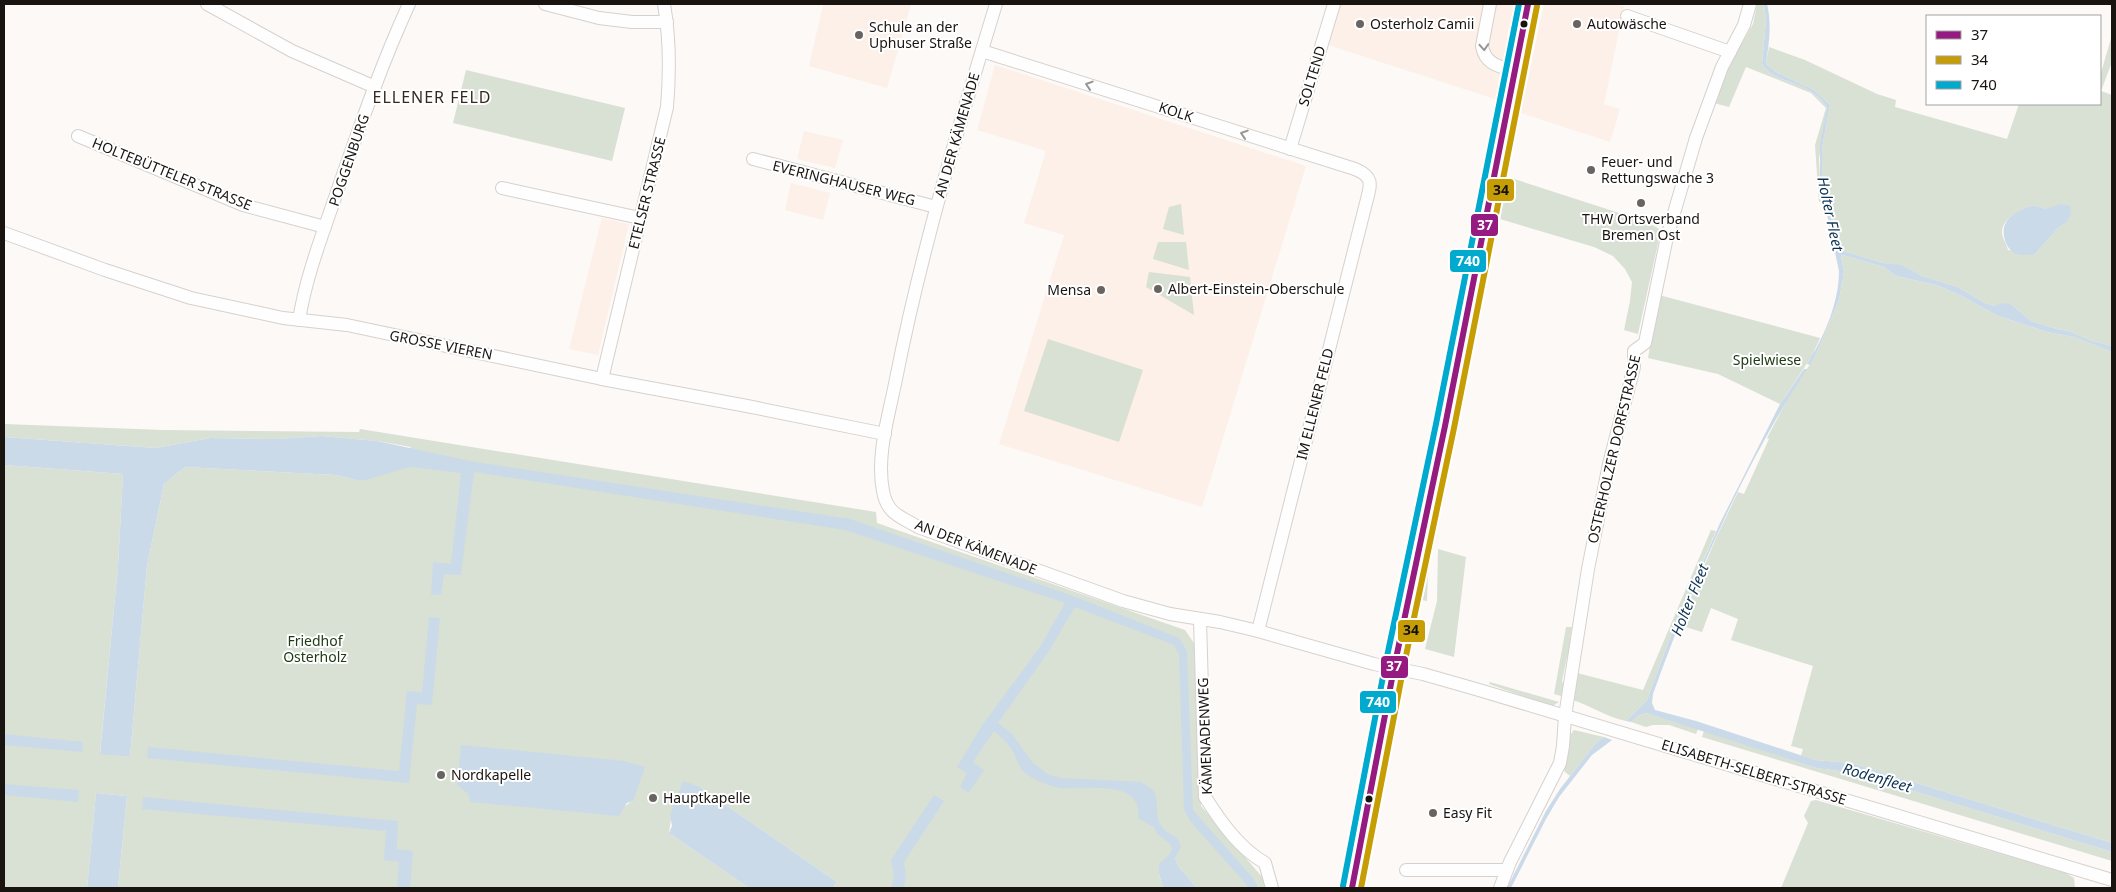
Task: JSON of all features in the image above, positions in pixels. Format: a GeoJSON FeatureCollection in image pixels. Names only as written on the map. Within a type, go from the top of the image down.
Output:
{"type":"FeatureCollection","features":[{"type":"Feature","properties":{"kind":"main road"},"geometry":{"type":"LineString","coordinates":[[1352,888],[1394,668],[1445,426],[1528,4]]}},
{"type":"Feature","properties":{"kind":"street"},"geometry":{"type":"LineString","coordinates":[[207,4],[292,51],[375,87]]}},
{"type":"Feature","properties":{"kind":"street","name":"POGGENBURG"},"geometry":{"type":"LineString","coordinates":[[299,320],[325,227],[375,87],[409,4]]}},
{"type":"Feature","properties":{"kind":"street"},"geometry":{"type":"LineString","coordinates":[[545,4],[598,18],[632,22],[667,22]]}},
{"type":"Feature","properties":{"kind":"street","name":"ETELSER STRASSE"},"geometry":{"type":"LineString","coordinates":[[602,379],[667,108],[670,74],[664,4]]}},
{"type":"Feature","properties":{"kind":"street","name":"AN DER KÄMENADE"},"geometry":{"type":"LineString","coordinates":[[996,4],[936,206],[905,332],[880,469],[883,493],[889,510],[918,527],[1123,601],[1170,614],[1258,631],[1394,668]]}},
{"type":"Feature","properties":{"kind":"street","name":"SOLTEND"},"geometry":{"type":"LineString","coordinates":[[1290,149],[1334,4]]}},
{"type":"Feature","properties":{"kind":"street"},"geometry":{"type":"LineString","coordinates":[[1490,4],[1482,46],[1483,51],[1490,62],[1514,71]]}},
{"type":"Feature","properties":{"kind":"street","name":"OSTERHOLZER DORFSTRASSE"},"geometry":{"type":"LineString","coordinates":[[1500,888],[1506,870],[1560,763],[1564,746],[1565,716],[1592,544],[1609,464],[1634,367],[1634,351],[1645,343],[1672,220],[1696,138],[1722,67],[1744,25],[1750,4]]}},
{"type":"Feature","properties":{"kind":"street"},"geometry":{"type":"LineString","coordinates":[[1627,16],[1730,52]]}},
{"type":"Feature","properties":{"kind":"street","name":"KOLK"},"geometry":{"type":"LineString","coordinates":[[982,50],[1355,169],[1365,173],[1369,178]]}},
{"type":"Feature","properties":{"kind":"street","name":"HOLTEBÜTTELER STRASSE"},"geometry":{"type":"LineString","coordinates":[[78,136],[243,205],[325,227]]}},
{"type":"Feature","properties":{"kind":"street","name":"EVERINGHAUSER WEG"},"geometry":{"type":"LineString","coordinates":[[752,159],[936,206]]}},
{"type":"Feature","properties":{"kind":"street","name":"IM ELLENER FELD"},"geometry":{"type":"LineString","coordinates":[[1258,631],[1370,188],[1369,178]]}},
{"type":"Feature","properties":{"kind":"street"},"geometry":{"type":"LineString","coordinates":[[502,188],[640,218]]}},
{"type":"Feature","properties":{"kind":"street","name":"GROSSE VIEREN"},"geometry":{"type":"LineString","coordinates":[[4,233],[105,270],[191,298],[283,318],[347,325],[602,379],[885,434]]}},
{"type":"Feature","properties":{"kind":"street","name":"KÄMENADENWEG"},"geometry":{"type":"LineString","coordinates":[[1200,619],[1204,797],[1218,817],[1250,854],[1265,863],[1272,888]]}},
{"type":"Feature","properties":{"kind":"street","name":"ELISABETH-SELBERT-STRASSE"},"geometry":{"type":"LineString","coordinates":[[1394,668],[1423,674],[2112,880]]}},
{"type":"Feature","properties":{"kind":"street"},"geometry":{"type":"LineString","coordinates":[[1406,870],[1506,870]]}},
{"type":"Feature","properties":{"kind":"shaded area","name":"Schule an der Uphuser Straße"},"geometry":{"type":"Polygon","coordinates":[[[820,4],[911,4],[887,88],[809,66],[823,5],[820,4]]]}},
{"type":"Feature","properties":{"kind":"shaded area"},"geometry":{"type":"Polygon","coordinates":[[[1341,4],[1519,4],[1501,101],[1328,45],[1341,4]]]}},
{"type":"Feature","properties":{"kind":"shaded area"},"geometry":{"type":"Polygon","coordinates":[[[1544,4],[1615,4],[1624,7],[1604,104],[1620,109],[1610,142],[1521,113],[1544,4]]]}},
{"type":"Feature","properties":{"kind":"shaded area","name":"Albert-Einstein-Oberschule"},"geometry":{"type":"Polygon","coordinates":[[[995,65],[1306,166],[1202,507],[999,444],[1064,235],[1024,223],[1046,151],[977,130],[995,65]]]}},
{"type":"Feature","properties":{"kind":"shaded area"},"geometry":{"type":"Polygon","coordinates":[[[804,131],[843,140],[835,168],[797,159],[804,131]]]}},
{"type":"Feature","properties":{"kind":"shaded area"},"geometry":{"type":"Polygon","coordinates":[[[791,183],[830,193],[823,220],[785,210],[791,183]]]}},
{"type":"Feature","properties":{"kind":"shaded area"},"geometry":{"type":"Polygon","coordinates":[[[602,218],[629,224],[598,355],[569,349],[602,218]]]}},
{"type":"Feature","properties":{"kind":"green space"},"geometry":{"type":"Polygon","coordinates":[[[1757,4],[1764,4],[1766,20],[1762,64],[1766,70],[1779,78],[1807,89],[1827,107],[1819,159],[1824,204],[1819,202],[1815,145],[1826,108],[1811,93],[1746,67],[1729,107],[1714,103],[1725,73],[1753,24],[1757,4]]]}},
{"type":"Feature","properties":{"kind":"green space"},"geometry":{"type":"Polygon","coordinates":[[[2112,35],[2112,62],[2101,91],[2101,73],[2112,35]]]}},
{"type":"Feature","properties":{"kind":"green space"},"geometry":{"type":"Polygon","coordinates":[[[1769,47],[1805,60],[1877,94],[1896,100],[1895,107],[2007,139],[2019,105],[2101,105],[2101,91],[2112,95],[2112,346],[2092,341],[2069,331],[2031,321],[2011,304],[1994,306],[1983,302],[1958,287],[1922,276],[1901,266],[1883,263],[1840,250],[1822,182],[1822,149],[1830,105],[1814,90],[1776,72],[1766,64],[1769,47]],[[2033,205],[2008,219],[2002,234],[2008,250],[2035,254],[2058,228],[2066,223],[2046,209],[2033,205]]]}},
{"type":"Feature","properties":{"kind":"green space"},"geometry":{"type":"Polygon","coordinates":[[[466,70],[625,108],[612,161],[453,123],[466,70]]]}},
{"type":"Feature","properties":{"kind":"green space"},"geometry":{"type":"Polygon","coordinates":[[[1490,138],[1493,140],[1461,301],[1458,302],[1490,138]]]}},
{"type":"Feature","properties":{"kind":"green space"},"geometry":{"type":"Polygon","coordinates":[[[1508,177],[1647,222],[1661,230],[1638,334],[1624,330],[1632,282],[1625,269],[1613,256],[1594,247],[1500,219],[1508,177]]]}},
{"type":"Feature","properties":{"kind":"green space"},"geometry":{"type":"Polygon","coordinates":[[[1181,204],[1184,235],[1163,229],[1169,207],[1181,204]]]}},
{"type":"Feature","properties":{"kind":"green space"},"geometry":{"type":"Polygon","coordinates":[[[1158,242],[1186,242],[1189,270],[1153,259],[1158,242]]]}},
{"type":"Feature","properties":{"kind":"green space"},"geometry":{"type":"Polygon","coordinates":[[[1841,256],[1884,267],[1896,276],[1936,285],[1958,294],[1998,316],[2047,332],[2074,337],[2112,352],[2112,843],[1851,763],[1815,760],[1801,756],[1803,749],[1791,746],[1813,666],[1731,640],[1738,619],[1711,608],[1702,632],[1679,625],[1738,492],[1744,494],[1769,439],[1767,438],[1795,385],[1814,359],[1839,300],[1844,272],[1841,256]]]}},
{"type":"Feature","properties":{"kind":"green space"},"geometry":{"type":"Polygon","coordinates":[[[1149,272],[1190,277],[1194,315],[1146,287],[1149,272]]]}},
{"type":"Feature","properties":{"kind":"green space","name":"Spielwiese"},"geometry":{"type":"Polygon","coordinates":[[[1659,295],[1820,338],[1812,356],[1780,404],[1718,374],[1648,358],[1659,295]]]}},
{"type":"Feature","properties":{"kind":"green space"},"geometry":{"type":"Polygon","coordinates":[[[1048,339],[1143,370],[1119,442],[1024,411],[1048,339]]]}},
{"type":"Feature","properties":{"kind":"green space","name":"Friedhof Osterholz"},"geometry":{"type":"Polygon","coordinates":[[[4,424],[163,430],[359,432],[360,429],[876,512],[877,523],[1185,630],[1194,643],[1201,806],[1263,878],[1267,888],[1197,888],[1179,867],[1175,858],[1159,874],[1163,888],[833,888],[837,882],[700,787],[671,819],[669,833],[749,888],[118,888],[127,796],[96,793],[87,888],[4,888],[4,465],[123,474],[118,566],[100,753],[130,757],[147,566],[164,484],[185,467],[335,475],[363,481],[411,447],[377,441],[321,436],[276,439],[210,438],[156,448],[4,437],[4,424]],[[463,788],[468,794],[623,808],[633,800],[463,788]]]}},
{"type":"Feature","properties":{"kind":"green space"},"geometry":{"type":"Polygon","coordinates":[[[1711,530],[1716,531],[1673,630],[1647,700],[1626,721],[1573,700],[1577,673],[1643,690],[1711,530]]]}},
{"type":"Feature","properties":{"kind":"green space"},"geometry":{"type":"Polygon","coordinates":[[[1429,545],[1427,601],[1421,600],[1422,574],[1427,546],[1429,545]]]}},
{"type":"Feature","properties":{"kind":"green space"},"geometry":{"type":"Polygon","coordinates":[[[1438,549],[1466,557],[1454,657],[1425,649],[1437,601],[1438,549]]]}},
{"type":"Feature","properties":{"kind":"green space"},"geometry":{"type":"Polygon","coordinates":[[[1566,627],[1572,627],[1570,638],[1572,643],[1562,681],[1564,686],[1561,696],[1554,694],[1566,627]]]}},
{"type":"Feature","properties":{"kind":"green space"},"geometry":{"type":"Polygon","coordinates":[[[1490,682],[1559,702],[1554,705],[1548,705],[1489,684],[1490,682]]]}},
{"type":"Feature","properties":{"kind":"green space"},"geometry":{"type":"Polygon","coordinates":[[[1646,713],[1698,729],[1696,734],[1669,725],[1646,727],[1631,722],[1638,716],[1646,713]]]}},
{"type":"Feature","properties":{"kind":"green space"},"geometry":{"type":"Polygon","coordinates":[[[1574,730],[1604,737],[1595,744],[1570,776],[1563,767],[1571,734],[1574,730]]]}},
{"type":"Feature","properties":{"kind":"green space"},"geometry":{"type":"Polygon","coordinates":[[[1704,731],[1816,768],[1855,773],[2112,852],[2112,861],[1702,737],[1704,731]]]}},
{"type":"Feature","properties":{"kind":"green space"},"geometry":{"type":"Polygon","coordinates":[[[1816,800],[2066,873],[2074,878],[2075,888],[1781,888],[1808,823],[1804,816],[1811,801],[1816,800]]]}},
{"type":"Feature","properties":{"kind":"water","name":"Holter Fleet"},"geometry":{"type":"Polygon","coordinates":[[[1764,4],[1767,4],[1769,11],[1770,26],[1766,64],[1776,72],[1814,90],[1830,105],[1822,149],[1822,182],[1840,250],[1883,263],[1901,265],[1922,276],[1958,287],[1983,302],[1994,306],[2002,303],[2011,304],[2031,321],[2069,331],[2092,341],[2112,346],[2112,352],[2074,337],[2047,332],[1998,316],[1958,294],[1936,285],[1896,276],[1884,267],[1843,255],[1841,256],[1844,272],[1839,300],[1814,359],[1810,365],[1807,364],[1819,343],[1829,319],[1836,295],[1839,271],[1820,181],[1820,144],[1827,107],[1807,89],[1779,78],[1766,70],[1762,64],[1766,20],[1764,4]]]}},
{"type":"Feature","properties":{"kind":"water"},"geometry":{"type":"Polygon","coordinates":[[[2060,204],[2070,206],[2071,214],[2066,223],[2058,228],[2035,254],[2022,255],[2014,253],[2008,247],[2004,229],[2009,218],[2020,210],[2033,205],[2046,209],[2060,204]]]}},
{"type":"Feature","properties":{"kind":"water","name":"Rodenfleet"},"geometry":{"type":"Polygon","coordinates":[[[1804,369],[1807,369],[1783,407],[1740,486],[1702,568],[1653,694],[1652,703],[1655,710],[1696,721],[1815,760],[1851,763],[2112,843],[2112,852],[1855,773],[1816,768],[1646,713],[1638,716],[1631,722],[1626,721],[1647,700],[1673,630],[1720,523],[1780,404],[1804,369]]]}},
{"type":"Feature","properties":{"kind":"water"},"geometry":{"type":"Polygon","coordinates":[[[321,436],[377,441],[475,462],[850,519],[1076,597],[1179,638],[1187,651],[1193,810],[1253,878],[1258,888],[1248,888],[1190,821],[1184,809],[1179,654],[1174,645],[1075,607],[1049,651],[998,723],[1012,734],[1032,762],[1049,775],[1062,778],[1141,782],[1154,791],[1160,823],[1165,830],[1175,837],[1181,847],[1175,858],[1179,867],[1197,888],[1163,888],[1159,874],[1159,864],[1170,854],[1172,848],[1169,843],[1157,834],[1154,827],[1138,818],[1137,805],[1132,797],[1122,791],[1096,788],[1060,788],[1039,781],[1022,770],[1010,747],[994,731],[973,762],[984,770],[969,793],[960,787],[967,773],[957,767],[983,724],[1040,647],[1065,603],[845,530],[474,472],[461,575],[444,574],[441,595],[431,594],[433,562],[451,564],[461,473],[410,467],[362,481],[335,475],[185,467],[164,484],[147,566],[130,757],[100,754],[118,566],[123,474],[4,465],[4,437],[156,448],[210,438],[276,439],[321,436]]]}},
{"type":"Feature","properties":{"kind":"water"},"geometry":{"type":"Polygon","coordinates":[[[429,617],[440,618],[432,705],[417,704],[409,783],[147,758],[148,747],[399,771],[407,691],[422,692],[429,617]]]}},
{"type":"Feature","properties":{"kind":"water"},"geometry":{"type":"Polygon","coordinates":[[[4,734],[83,742],[82,752],[4,745],[4,734]]]}},
{"type":"Feature","properties":{"kind":"water"},"geometry":{"type":"Polygon","coordinates":[[[1604,737],[1612,740],[1592,755],[1559,797],[1511,888],[1507,888],[1546,811],[1560,789],[1595,744],[1604,737]]]}},
{"type":"Feature","properties":{"kind":"water"},"geometry":{"type":"Polygon","coordinates":[[[461,745],[624,761],[645,767],[633,801],[627,803],[619,816],[471,802],[468,794],[457,785],[461,745]]]}},
{"type":"Feature","properties":{"kind":"water"},"geometry":{"type":"Polygon","coordinates":[[[683,781],[700,787],[837,882],[833,888],[749,888],[669,833],[672,826],[670,815],[683,781]]]}},
{"type":"Feature","properties":{"kind":"water"},"geometry":{"type":"Polygon","coordinates":[[[4,784],[79,790],[78,802],[4,795],[4,784]]]}},
{"type":"Feature","properties":{"kind":"water"},"geometry":{"type":"Polygon","coordinates":[[[96,793],[127,796],[118,888],[87,888],[96,793]]]}},
{"type":"Feature","properties":{"kind":"water"},"geometry":{"type":"Polygon","coordinates":[[[934,795],[944,801],[904,862],[906,875],[904,888],[891,888],[894,875],[891,860],[934,795]]]}},
{"type":"Feature","properties":{"kind":"water"},"geometry":{"type":"Polygon","coordinates":[[[143,797],[398,821],[397,849],[413,851],[410,888],[397,888],[399,862],[384,860],[386,831],[142,809],[143,797]]]}},
{"type":"Feature","properties":{"kind":"transit line","name":"740"},"geometry":{"type":"LineString","coordinates":[[1343,886],[1385,666],[1436,424],[1519,4]]}},
{"type":"Feature","properties":{"kind":"transit line","name":"37"},"geometry":{"type":"LineString","coordinates":[[1352,888],[1394,668],[1445,426],[1528,4]]}},
{"type":"Feature","properties":{"kind":"transit line","name":"34"},"geometry":{"type":"LineString","coordinates":[[1361,888],[1537,6]]}},
{"type":"Feature","properties":{"kind":"place","name":"Osterholz Camii"},"geometry":{"type":"Point","coordinates":[1360,24]}},
{"type":"Feature","properties":{"kind":"place","name":"Autowäsche"},"geometry":{"type":"Point","coordinates":[1577,24]}},
{"type":"Feature","properties":{"kind":"place","name":"Schule an der Uphuser Straße"},"geometry":{"type":"Point","coordinates":[859,35]}},
{"type":"Feature","properties":{"kind":"place","name":"Feuer- und Rettungswache 3"},"geometry":{"type":"Point","coordinates":[1591,170]}},
{"type":"Feature","properties":{"kind":"place","name":"THW Ortsverband Bremen Ost"},"geometry":{"type":"Point","coordinates":[1641,203]}},
{"type":"Feature","properties":{"kind":"place","name":"Albert-Einstein-Oberschule"},"geometry":{"type":"Point","coordinates":[1158,289]}},
{"type":"Feature","properties":{"kind":"place","name":"Mensa"},"geometry":{"type":"Point","coordinates":[1101,290]}},
{"type":"Feature","properties":{"kind":"place","name":"Nordkapelle"},"geometry":{"type":"Point","coordinates":[441,775]}},
{"type":"Feature","properties":{"kind":"place","name":"Hauptkapelle"},"geometry":{"type":"Point","coordinates":[653,798]}},
{"type":"Feature","properties":{"kind":"place","name":"Easy Fit"},"geometry":{"type":"Point","coordinates":[1433,813]}},
{"type":"Feature","properties":{"kind":"district","name":"ELLENER FELD"},"geometry":{"type":"Point","coordinates":[432,97]}}]}
